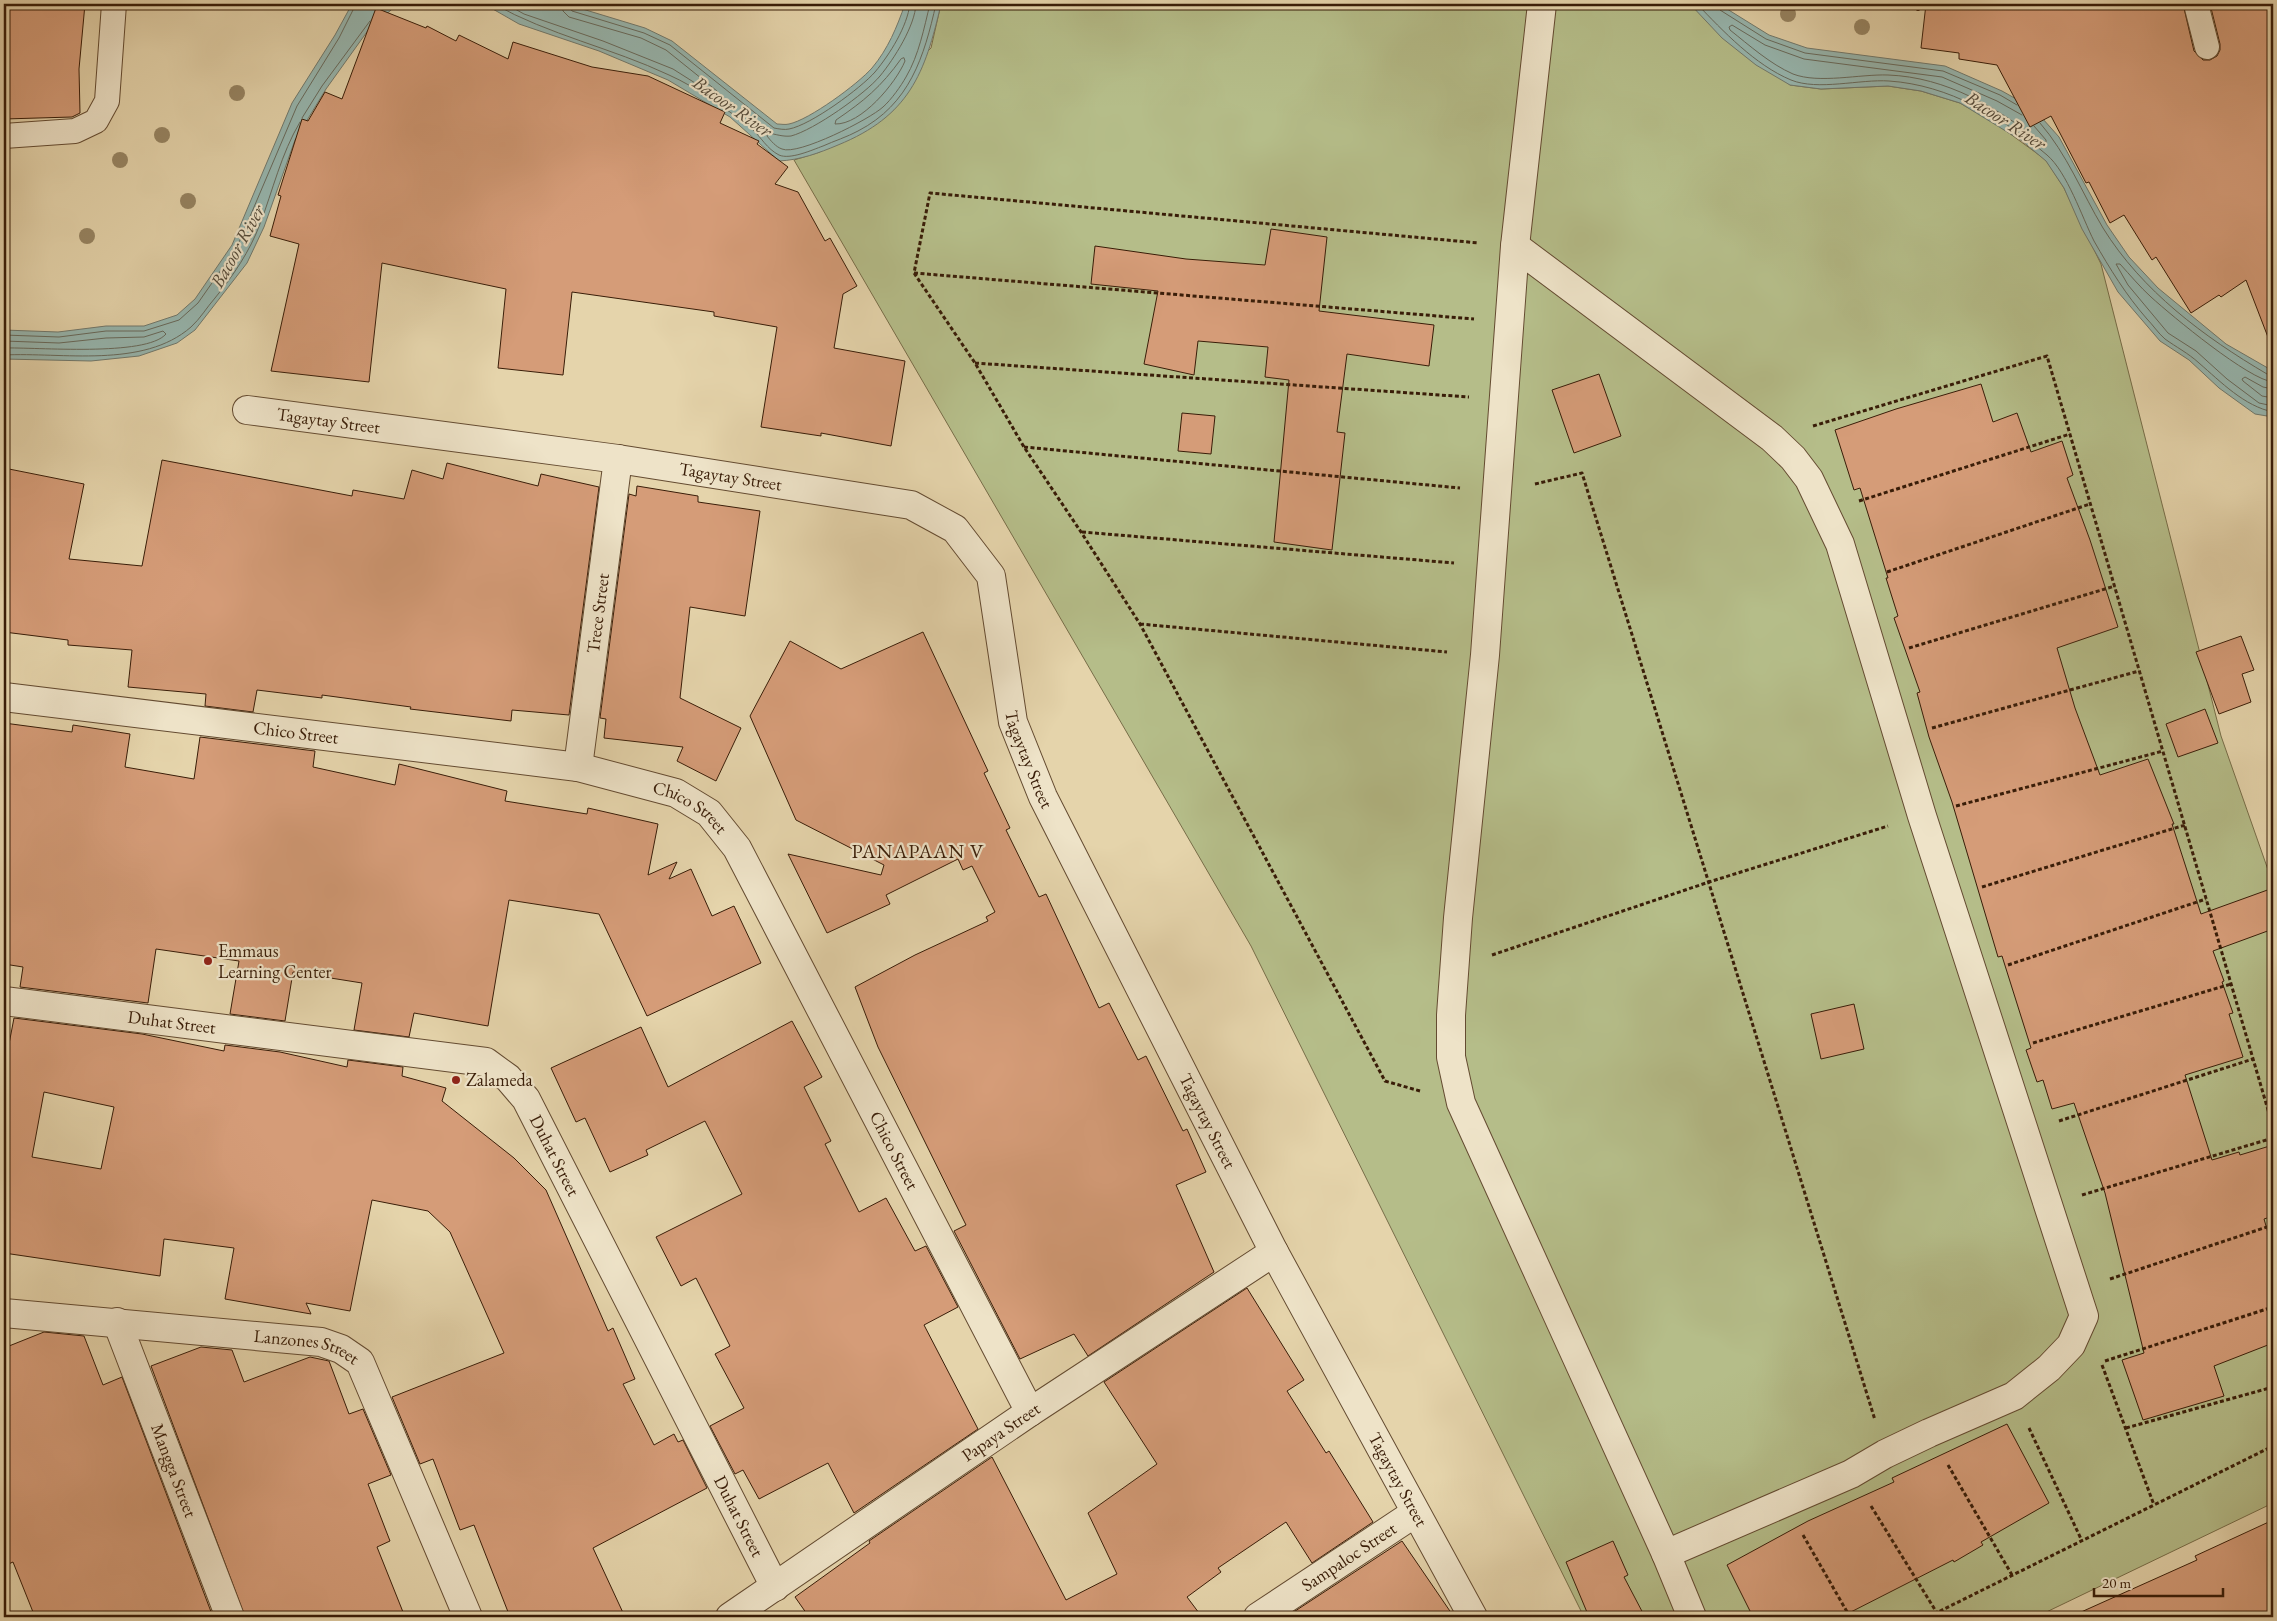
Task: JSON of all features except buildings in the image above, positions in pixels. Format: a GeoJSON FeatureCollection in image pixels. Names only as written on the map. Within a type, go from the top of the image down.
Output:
{"type":"FeatureCollection","features":[{"type":"Feature","properties":{"kind":"street"},"geometry":{"type":"LineString","coordinates":[[1542,4],[1515,246],[1485,655],[1458,918],[1456,967],[1451,1015],[1452,1057],[1461,1103],[1666,1554],[1692,1617]]}},
{"type":"Feature","properties":{"kind":"street"},"geometry":{"type":"LineString","coordinates":[[1515,246],[1772,438],[1793,458],[1809,479],[1840,544],[1922,816],[2084,1316],[2071,1345],[2050,1368],[2014,1396],[1929,1432],[1850,1474],[1666,1554]]}},
{"type":"Feature","properties":{"kind":"street","name":"Tagaytay Street"},"geometry":{"type":"LineString","coordinates":[[248,410],[618,459],[911,506],[955,530],[991,576],[1013,722],[1043,797],[1274,1252],[1473,1617]]}},
{"type":"Feature","properties":{"kind":"street","name":"Trece Street"},"geometry":{"type":"LineString","coordinates":[[578,767],[618,459]]}},
{"type":"Feature","properties":{"kind":"street","name":"Chico Street"},"geometry":{"type":"LineString","coordinates":[[4,697],[578,767],[676,793],[709,813],[737,848],[1030,1412]]}},
{"type":"Feature","properties":{"kind":"street","name":"Duhat Street"},"geometry":{"type":"LineString","coordinates":[[4,1001],[486,1062],[508,1078],[526,1100],[775,1587]]}},
{"type":"Feature","properties":{"kind":"street","name":"Papaya Street"},"geometry":{"type":"LineString","coordinates":[[730,1617],[1030,1412],[1274,1252]]}},
{"type":"Feature","properties":{"kind":"street","name":"Lanzones Street"},"geometry":{"type":"LineString","coordinates":[[4,1313],[321,1342],[340,1348],[360,1362],[468,1617]]}},
{"type":"Feature","properties":{"kind":"street","name":"Mangga Street"},"geometry":{"type":"LineString","coordinates":[[117,1322],[230,1617]]}},
{"type":"Feature","properties":{"kind":"street","name":"Sampaloc Street"},"geometry":{"type":"LineString","coordinates":[[1258,1617],[1415,1513]]}},
{"type":"Feature","properties":{"kind":"lane"},"geometry":{"type":"LineString","coordinates":[[4,136],[75,131],[96,121],[107,100],[114,4]]}},
{"type":"Feature","properties":{"kind":"lane"},"geometry":{"type":"LineString","coordinates":[[2196,4],[2207,47]]}},
{"type":"Feature","properties":{"kind":"path"},"geometry":{"type":"LineString","coordinates":[[1918,4],[1918,11]]}},
{"type":"Feature","properties":{"kind":"path"},"geometry":{"type":"LineString","coordinates":[[1461,1103],[1385,1081],[1140,624],[1024,447],[975,363],[914,273],[930,193],[1515,246]]}},
{"type":"Feature","properties":{"kind":"path"},"geometry":{"type":"LineString","coordinates":[[914,273],[1510,322]]}},
{"type":"Feature","properties":{"kind":"path"},"geometry":{"type":"LineString","coordinates":[[1772,438],[2046,356],[2273,1127]]}},
{"type":"Feature","properties":{"kind":"path"},"geometry":{"type":"LineString","coordinates":[[975,363],[1504,399]]}},
{"type":"Feature","properties":{"kind":"path"},"geometry":{"type":"LineString","coordinates":[[1825,512],[2070,434]]}},
{"type":"Feature","properties":{"kind":"path"},"geometry":{"type":"LineString","coordinates":[[1024,447],[1497,492],[1582,473],[1885,1454]]}},
{"type":"Feature","properties":{"kind":"path"},"geometry":{"type":"LineString","coordinates":[[1852,583],[2090,504]]}},
{"type":"Feature","properties":{"kind":"path"},"geometry":{"type":"LineString","coordinates":[[1081,532],[1492,566]]}},
{"type":"Feature","properties":{"kind":"path"},"geometry":{"type":"LineString","coordinates":[[1874,658],[2115,586]]}},
{"type":"Feature","properties":{"kind":"path"},"geometry":{"type":"LineString","coordinates":[[1140,624],[1485,655]]}},
{"type":"Feature","properties":{"kind":"path"},"geometry":{"type":"LineString","coordinates":[[1899,737],[2139,671]]}},
{"type":"Feature","properties":{"kind":"path"},"geometry":{"type":"LineString","coordinates":[[1456,967],[1709,882],[1922,816],[2163,750]]}},
{"type":"Feature","properties":{"kind":"path"},"geometry":{"type":"LineString","coordinates":[[1949,897],[2185,825]]}},
{"type":"Feature","properties":{"kind":"path"},"geometry":{"type":"LineString","coordinates":[[1974,976],[2206,898]]}},
{"type":"Feature","properties":{"kind":"path"},"geometry":{"type":"LineString","coordinates":[[1999,1053],[2231,984]]}},
{"type":"Feature","properties":{"kind":"path"},"geometry":{"type":"LineString","coordinates":[[2025,1132],[2253,1059]]}},
{"type":"Feature","properties":{"kind":"path"},"geometry":{"type":"LineString","coordinates":[[2049,1206],[2273,1138]]}},
{"type":"Feature","properties":{"kind":"path"},"geometry":{"type":"LineString","coordinates":[[2076,1290],[2273,1225]]}},
{"type":"Feature","properties":{"kind":"path"},"geometry":{"type":"LineString","coordinates":[[2154,1505],[2101,1362],[2273,1308]]}},
{"type":"Feature","properties":{"kind":"path"},"geometry":{"type":"LineString","coordinates":[[2126,1428],[2273,1387]]}},
{"type":"Feature","properties":{"kind":"path"},"geometry":{"type":"LineString","coordinates":[[2014,1396],[2082,1540]]}},
{"type":"Feature","properties":{"kind":"path"},"geometry":{"type":"LineString","coordinates":[[1929,1432],[2012,1575]]}},
{"type":"Feature","properties":{"kind":"path"},"geometry":{"type":"LineString","coordinates":[[1928,1617],[2273,1446]]}},
{"type":"Feature","properties":{"kind":"path"},"geometry":{"type":"LineString","coordinates":[[1850,1474],[1937,1613]]}},
{"type":"Feature","properties":{"kind":"path"},"geometry":{"type":"LineString","coordinates":[[1784,1502],[1850,1617]]}},
{"type":"Feature","properties":{"kind":"green space"},"geometry":{"type":"Polygon","coordinates":[[[941,4],[1690,4],[1790,85],[1821,89],[1888,86],[1921,91],[1960,103],[1998,125],[2046,160],[2064,188],[2101,264],[2221,736],[2273,884],[2273,1503],[2036,1617],[1584,1617],[1251,946],[794,160],[820,152],[931,48],[941,4]]]}},
{"type":"Feature","properties":{"kind":"water","name":"Bacoor River"},"geometry":{"type":"Polygon","coordinates":[[[352,4],[398,4],[369,29],[326,89],[295,140],[264,227],[247,263],[195,330],[177,343],[139,356],[91,361],[4,359],[4,330],[58,332],[106,326],[144,326],[177,315],[195,299],[232,245],[292,103],[335,35],[352,4]]]}},
{"type":"Feature","properties":{"kind":"water","name":"Bacoor River"},"geometry":{"type":"Polygon","coordinates":[[[484,4],[566,4],[645,28],[672,41],[777,124],[789,124],[820,109],[845,92],[872,68],[887,45],[905,4],[941,4],[935,29],[920,72],[898,106],[882,121],[838,145],[809,156],[779,161],[730,117],[668,80],[599,51],[519,24],[484,4]]]}},
{"type":"Feature","properties":{"kind":"water","name":"Bacoor River"},"geometry":{"type":"Polygon","coordinates":[[[1690,4],[1719,4],[1769,35],[1807,48],[1945,66],[2002,91],[2034,109],[2059,137],[2107,225],[2129,257],[2158,288],[2226,344],[2273,371],[2273,417],[2255,414],[2219,388],[2189,360],[2160,341],[2118,292],[2082,229],[2064,188],[2046,161],[2022,141],[1960,103],[1921,91],[1888,86],[1821,89],[1790,85],[1756,65],[1722,38],[1690,4]]]}},
{"type":"Feature","properties":{"kind":"place","name":"Emmaus Learning Center"},"geometry":{"type":"Point","coordinates":[208,961]}},
{"type":"Feature","properties":{"kind":"place","name":"Zalameda"},"geometry":{"type":"Point","coordinates":[456,1080]}},
{"type":"Feature","properties":{"kind":"district","name":"PANAPAAN V"},"geometry":{"type":"Point","coordinates":[918,851]}}]}
